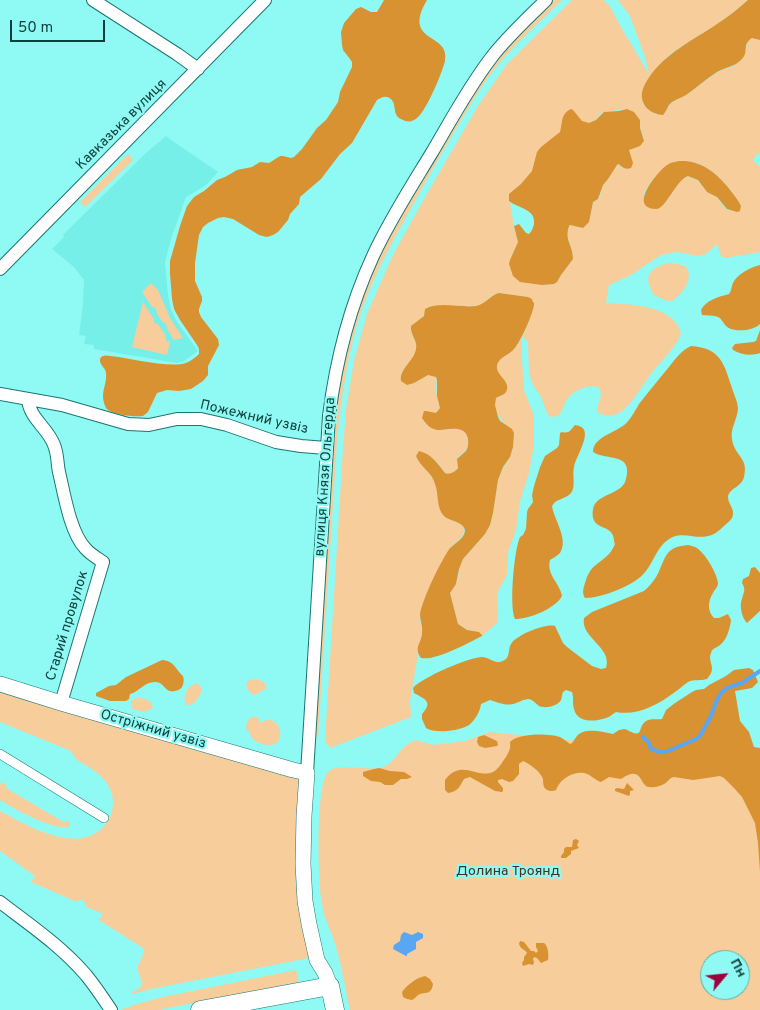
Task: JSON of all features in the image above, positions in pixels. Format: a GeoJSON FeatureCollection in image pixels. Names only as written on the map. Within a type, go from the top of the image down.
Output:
{"type":"FeatureCollection","features":[{"type":"Feature","properties":{"kind":"main road"},"geometry":{"type":"LineString","coordinates":[[200,1010],[330,986]]}},
{"type":"Feature","properties":{"kind":"main road","name":"вулиця Князя Ольгерда"},"geometry":{"type":"LineString","coordinates":[[330,986],[335,1010]]}},
{"type":"Feature","properties":{"kind":"street"},"geometry":{"type":"LineString","coordinates":[[94,0],[198,69]]}},
{"type":"Feature","properties":{"kind":"street","name":"Кавказька вулиця"},"geometry":{"type":"LineString","coordinates":[[0,269],[265,0]]}},
{"type":"Feature","properties":{"kind":"street","name":"вулиця Князя Ольгерда"},"geometry":{"type":"LineString","coordinates":[[330,986],[325,972],[317,960],[309,924],[305,902],[303,838],[328,416],[341,343],[353,304],[374,254],[465,96],[480,72],[504,42],[546,0]]}},
{"type":"Feature","properties":{"kind":"street","name":"Пожежний узвіз"},"geometry":{"type":"LineString","coordinates":[[0,394],[76,408],[128,424],[149,425],[177,419],[200,419],[217,422],[285,444],[326,448]]}},
{"type":"Feature","properties":{"kind":"street","name":"Старий провулок"},"geometry":{"type":"LineString","coordinates":[[28,399],[31,411],[52,439],[55,447],[69,515],[77,536],[89,552],[103,562],[61,703]]}},
{"type":"Feature","properties":{"kind":"street","name":"Остріжний узвіз"},"geometry":{"type":"LineString","coordinates":[[0,684],[306,773]]}},
{"type":"Feature","properties":{"kind":"street"},"geometry":{"type":"LineString","coordinates":[[0,754],[104,818]]}},
{"type":"Feature","properties":{"kind":"street"},"geometry":{"type":"LineString","coordinates":[[0,902],[67,956],[87,976],[111,1010]]}},
{"type":"Feature","properties":{"kind":"shaded area"},"geometry":{"type":"Polygon","coordinates":[[[384,0],[427,0],[421,14],[420,24],[423,31],[441,45],[445,52],[445,61],[441,74],[422,113],[414,120],[405,121],[396,115],[391,99],[384,97],[377,100],[352,143],[340,154],[321,179],[300,197],[299,204],[290,214],[288,220],[273,235],[267,237],[259,235],[233,219],[224,217],[218,218],[203,227],[199,235],[195,263],[195,281],[202,297],[199,312],[218,339],[219,345],[208,366],[208,375],[191,389],[167,390],[157,393],[148,412],[143,416],[123,415],[106,408],[103,393],[106,371],[101,365],[100,359],[102,357],[107,355],[174,365],[186,363],[199,354],[197,345],[174,309],[172,299],[170,261],[187,206],[194,197],[217,180],[237,170],[252,167],[260,162],[269,163],[280,156],[291,158],[302,149],[338,102],[340,92],[352,67],[352,62],[343,50],[342,45],[341,32],[344,23],[356,9],[361,7],[371,12],[377,12],[384,0]]]}},
{"type":"Feature","properties":{"kind":"shaded area"},"geometry":{"type":"Polygon","coordinates":[[[748,0],[760,0],[760,40],[752,38],[747,43],[744,57],[733,66],[717,72],[686,95],[673,102],[663,115],[647,109],[643,101],[642,91],[646,82],[662,62],[725,19],[748,0]]]}},
{"type":"Feature","properties":{"kind":"shaded area"},"geometry":{"type":"Polygon","coordinates":[[[571,109],[582,121],[589,123],[596,120],[604,112],[627,109],[634,112],[640,120],[644,141],[640,146],[629,150],[633,163],[631,168],[625,168],[618,164],[603,185],[598,199],[593,202],[589,222],[583,228],[569,226],[568,239],[573,259],[557,282],[542,285],[520,282],[513,276],[509,264],[518,242],[514,226],[519,224],[529,234],[532,231],[534,219],[529,212],[509,201],[509,194],[532,171],[537,152],[560,132],[563,116],[571,109]]]}},
{"type":"Feature","properties":{"kind":"shaded area"},"geometry":{"type":"Polygon","coordinates":[[[166,136],[218,172],[205,186],[186,197],[165,262],[171,309],[177,322],[198,351],[184,361],[177,363],[94,349],[94,345],[84,344],[86,336],[79,335],[84,280],[74,267],[52,249],[64,237],[63,235],[147,152],[166,136]]]}},
{"type":"Feature","properties":{"kind":"shaded area"},"geometry":{"type":"Polygon","coordinates":[[[679,161],[694,162],[712,171],[737,198],[741,206],[740,211],[727,209],[717,197],[707,192],[698,180],[688,176],[679,183],[660,208],[648,207],[644,203],[644,196],[652,181],[667,165],[679,161]]]}},
{"type":"Feature","properties":{"kind":"shaded area"},"geometry":{"type":"Polygon","coordinates":[[[760,265],[760,324],[748,330],[733,330],[726,326],[718,317],[702,315],[701,310],[709,301],[729,294],[733,283],[741,274],[760,265]]]}},
{"type":"Feature","properties":{"kind":"shaded area"},"geometry":{"type":"Polygon","coordinates":[[[499,293],[528,297],[532,299],[534,307],[517,346],[499,361],[497,366],[497,370],[507,384],[507,388],[505,393],[496,398],[495,405],[500,421],[512,429],[514,433],[513,447],[498,480],[490,525],[485,534],[463,559],[456,584],[450,593],[458,624],[467,630],[479,632],[482,636],[435,657],[421,658],[418,648],[422,636],[420,614],[424,599],[444,557],[465,531],[462,526],[446,518],[441,513],[433,480],[416,456],[419,451],[427,454],[447,474],[454,472],[458,468],[457,459],[466,451],[468,442],[464,431],[456,429],[436,430],[431,428],[422,418],[424,411],[436,413],[440,408],[436,377],[428,375],[407,385],[401,381],[402,373],[416,349],[411,326],[424,316],[425,309],[437,305],[476,306],[499,293]]]}},
{"type":"Feature","properties":{"kind":"shaded area"},"geometry":{"type":"Polygon","coordinates":[[[760,330],[760,353],[746,354],[733,350],[732,348],[735,344],[756,341],[760,330]]]}},
{"type":"Feature","properties":{"kind":"shaded area"},"geometry":{"type":"Polygon","coordinates":[[[691,346],[709,350],[720,359],[737,404],[738,409],[732,439],[735,449],[745,465],[745,470],[743,480],[731,491],[728,497],[733,512],[732,518],[714,534],[702,537],[675,536],[661,546],[646,571],[635,581],[609,593],[585,598],[583,589],[589,573],[610,553],[615,544],[610,531],[598,525],[595,521],[593,509],[599,500],[624,484],[627,470],[626,465],[622,461],[593,452],[594,446],[602,438],[625,424],[676,358],[691,346]]]}},
{"type":"Feature","properties":{"kind":"shaded area"},"geometry":{"type":"Polygon","coordinates":[[[575,425],[581,427],[585,436],[574,467],[574,484],[569,495],[552,506],[563,542],[560,553],[550,560],[549,565],[562,596],[559,601],[548,609],[527,617],[515,619],[512,591],[516,554],[520,537],[526,529],[527,512],[533,502],[534,486],[545,456],[559,445],[560,433],[568,432],[575,425]]]}},
{"type":"Feature","properties":{"kind":"shaded area"},"geometry":{"type":"Polygon","coordinates":[[[688,545],[699,549],[710,563],[717,579],[718,586],[711,596],[709,603],[712,615],[714,618],[719,618],[728,614],[731,620],[725,640],[712,651],[710,660],[712,671],[707,679],[688,682],[668,697],[639,711],[616,712],[607,718],[597,720],[587,720],[579,717],[574,709],[572,692],[566,690],[563,692],[561,700],[551,706],[542,707],[529,699],[510,704],[490,700],[481,704],[475,718],[465,727],[441,731],[426,728],[422,714],[426,710],[427,703],[414,693],[413,688],[425,679],[467,660],[482,657],[498,662],[504,661],[508,657],[510,646],[514,641],[538,628],[555,626],[567,647],[592,666],[601,669],[606,668],[605,654],[587,631],[584,625],[584,618],[592,612],[644,591],[659,572],[669,552],[676,547],[688,545]]]}},
{"type":"Feature","properties":{"kind":"shaded area"},"geometry":{"type":"Polygon","coordinates":[[[755,567],[760,573],[760,611],[747,623],[741,608],[744,591],[742,583],[743,579],[749,576],[751,568],[755,567]]]}},
{"type":"Feature","properties":{"kind":"shaded area"},"geometry":{"type":"Polygon","coordinates":[[[162,660],[172,664],[183,676],[184,680],[180,689],[169,691],[161,683],[151,682],[130,694],[129,699],[126,701],[110,701],[96,696],[96,693],[109,686],[116,685],[126,677],[162,660]]]}},
{"type":"Feature","properties":{"kind":"shaded area"},"geometry":{"type":"Polygon","coordinates":[[[749,668],[753,670],[758,682],[752,688],[735,691],[740,721],[749,732],[754,747],[760,748],[760,872],[755,823],[742,797],[720,776],[693,780],[674,777],[663,785],[651,787],[646,786],[640,777],[633,774],[621,779],[609,777],[601,782],[587,774],[580,773],[572,774],[565,778],[556,790],[551,791],[544,787],[542,776],[532,766],[523,761],[519,764],[519,774],[513,781],[498,780],[503,788],[502,792],[495,791],[470,777],[464,779],[454,791],[448,793],[445,790],[445,780],[457,770],[481,773],[495,771],[506,757],[510,748],[510,742],[514,739],[526,735],[549,735],[560,737],[570,744],[580,733],[585,732],[594,731],[613,734],[625,729],[638,733],[646,721],[662,719],[666,710],[692,692],[704,689],[734,670],[749,668]]]}},
{"type":"Feature","properties":{"kind":"shaded area"},"geometry":{"type":"Polygon","coordinates":[[[484,735],[497,741],[498,745],[485,748],[479,746],[477,742],[478,737],[484,735]]]}},
{"type":"Feature","properties":{"kind":"shaded area"},"geometry":{"type":"Polygon","coordinates":[[[379,768],[404,772],[412,777],[401,779],[393,785],[385,785],[380,782],[371,781],[363,776],[363,772],[379,768]]]}},
{"type":"Feature","properties":{"kind":"shaded area"},"geometry":{"type":"Polygon","coordinates":[[[627,783],[634,790],[630,791],[629,796],[615,791],[617,788],[624,789],[627,783]]]}},
{"type":"Feature","properties":{"kind":"shaded area"},"geometry":{"type":"Polygon","coordinates":[[[573,840],[579,841],[577,845],[579,848],[571,851],[571,854],[566,858],[561,858],[564,849],[572,847],[573,840]]]}},
{"type":"Feature","properties":{"kind":"shaded area"},"geometry":{"type":"Polygon","coordinates":[[[404,932],[412,935],[418,932],[423,934],[423,938],[416,942],[416,949],[407,954],[407,956],[393,949],[394,945],[400,941],[401,935],[404,932]]]}},
{"type":"Feature","properties":{"kind":"shaded area"},"geometry":{"type":"Polygon","coordinates":[[[520,941],[524,942],[531,951],[536,953],[538,951],[536,943],[544,943],[548,950],[548,960],[541,963],[534,957],[533,965],[523,966],[522,963],[527,953],[520,946],[520,941]]]}},
{"type":"Feature","properties":{"kind":"shaded area"},"geometry":{"type":"Polygon","coordinates":[[[425,976],[433,984],[429,992],[418,995],[412,1000],[403,997],[402,992],[406,987],[415,980],[425,976]]]}},
{"type":"Feature","properties":{"kind":"green space"},"geometry":{"type":"Polygon","coordinates":[[[554,0],[562,0],[507,54],[471,104],[390,246],[361,311],[344,383],[337,441],[318,739],[315,733],[336,406],[347,346],[365,287],[387,241],[475,90],[512,42],[554,0]]]}},
{"type":"Feature","properties":{"kind":"green space"},"geometry":{"type":"Polygon","coordinates":[[[572,0],[603,0],[609,5],[649,74],[630,16],[618,0],[748,0],[720,22],[667,57],[650,76],[642,98],[647,109],[663,115],[671,103],[689,93],[714,74],[732,67],[742,59],[746,51],[747,42],[751,38],[760,40],[760,155],[758,153],[753,160],[760,167],[760,252],[725,258],[721,256],[717,244],[706,254],[698,256],[677,252],[661,255],[631,275],[609,285],[606,303],[626,304],[660,311],[677,324],[681,333],[672,349],[630,403],[616,414],[606,415],[597,412],[601,393],[598,387],[590,386],[574,392],[558,416],[551,417],[548,415],[529,374],[528,342],[522,336],[534,306],[528,297],[499,293],[490,297],[482,305],[444,306],[425,313],[412,334],[416,351],[412,360],[401,374],[414,383],[428,375],[436,377],[436,390],[440,408],[436,413],[432,413],[425,423],[438,430],[463,430],[468,439],[466,449],[458,458],[457,469],[450,474],[445,473],[437,462],[425,452],[429,473],[436,484],[444,516],[462,525],[464,532],[450,548],[424,602],[420,619],[422,636],[417,651],[410,701],[411,717],[330,748],[325,741],[343,449],[346,410],[354,361],[367,314],[393,255],[424,199],[478,106],[507,64],[572,0]],[[624,109],[601,113],[596,120],[573,130],[510,201],[518,242],[510,260],[510,267],[529,283],[548,285],[557,282],[573,259],[568,239],[569,226],[573,225],[580,228],[589,222],[593,202],[599,199],[603,185],[617,164],[624,169],[632,160],[629,150],[642,144],[644,138],[640,128],[640,120],[636,114],[624,109]],[[679,161],[669,165],[654,179],[644,194],[645,202],[664,204],[681,180],[688,176],[697,180],[708,192],[715,195],[729,211],[741,206],[727,186],[711,171],[694,163],[679,161]]]}},
{"type":"Feature","properties":{"kind":"green space"},"geometry":{"type":"Polygon","coordinates":[[[128,154],[133,160],[85,207],[80,202],[128,154]]]}},
{"type":"Feature","properties":{"kind":"green space"},"geometry":{"type":"Polygon","coordinates":[[[670,263],[686,267],[689,277],[686,286],[679,295],[672,301],[667,301],[654,295],[650,289],[649,278],[650,273],[657,267],[670,263]]]}},
{"type":"Feature","properties":{"kind":"green space"},"geometry":{"type":"Polygon","coordinates":[[[151,283],[158,290],[170,318],[183,338],[174,340],[157,311],[142,292],[151,283]]]}},
{"type":"Feature","properties":{"kind":"green space"},"geometry":{"type":"Polygon","coordinates":[[[143,302],[153,320],[166,336],[167,342],[170,342],[167,355],[132,347],[143,302]]]}},
{"type":"Feature","properties":{"kind":"green space"},"geometry":{"type":"Polygon","coordinates":[[[522,337],[524,390],[534,416],[534,445],[529,473],[520,501],[516,530],[508,552],[507,575],[497,593],[497,623],[482,636],[458,624],[450,593],[458,580],[459,569],[463,559],[485,534],[490,525],[498,480],[512,452],[514,433],[500,418],[495,404],[496,398],[506,390],[497,365],[500,360],[514,349],[522,337]]]}},
{"type":"Feature","properties":{"kind":"green space"},"geometry":{"type":"Polygon","coordinates":[[[257,679],[264,682],[267,688],[255,695],[249,691],[246,684],[249,680],[257,679]]]}},
{"type":"Feature","properties":{"kind":"green space"},"geometry":{"type":"Polygon","coordinates":[[[196,683],[201,687],[202,691],[194,703],[186,705],[186,692],[196,683]]]}},
{"type":"Feature","properties":{"kind":"green space"},"geometry":{"type":"Polygon","coordinates":[[[0,689],[205,753],[209,751],[300,777],[298,900],[309,958],[133,994],[132,992],[139,989],[142,984],[137,969],[144,952],[143,948],[99,920],[103,914],[85,906],[83,900],[78,900],[77,902],[31,882],[35,876],[0,851],[0,811],[54,836],[82,838],[95,834],[106,824],[112,813],[113,804],[111,791],[104,780],[77,760],[71,751],[0,722],[0,689]]]}},
{"type":"Feature","properties":{"kind":"green space"},"geometry":{"type":"Polygon","coordinates":[[[136,698],[149,701],[153,707],[146,711],[132,709],[131,701],[136,698]]]}},
{"type":"Feature","properties":{"kind":"green space"},"geometry":{"type":"Polygon","coordinates":[[[252,717],[257,717],[260,723],[268,720],[274,721],[278,725],[280,737],[277,742],[271,745],[262,744],[253,739],[249,731],[247,731],[246,725],[252,717]]]}},
{"type":"Feature","properties":{"kind":"green space","name":"Долина Троянд"},"geometry":{"type":"Polygon","coordinates":[[[490,732],[616,745],[760,755],[760,1010],[350,1010],[338,955],[322,904],[319,814],[324,781],[328,772],[332,769],[383,767],[393,760],[405,746],[415,740],[433,745],[465,741],[490,732]]]}},
{"type":"Feature","properties":{"kind":"green space"},"geometry":{"type":"Polygon","coordinates":[[[2,782],[7,786],[6,788],[65,823],[67,820],[70,826],[55,826],[46,823],[24,814],[0,800],[0,785],[2,782]]]}},
{"type":"Feature","properties":{"kind":"green space"},"geometry":{"type":"Polygon","coordinates":[[[296,970],[299,982],[158,1010],[121,1010],[163,997],[296,970]]]}},
{"type":"Feature","properties":{"kind":"waterway"},"geometry":{"type":"LineString","coordinates":[[643,737],[649,743],[651,749],[660,752],[665,752],[696,739],[700,736],[711,716],[721,693],[727,688],[742,683],[760,671]]}}]}
